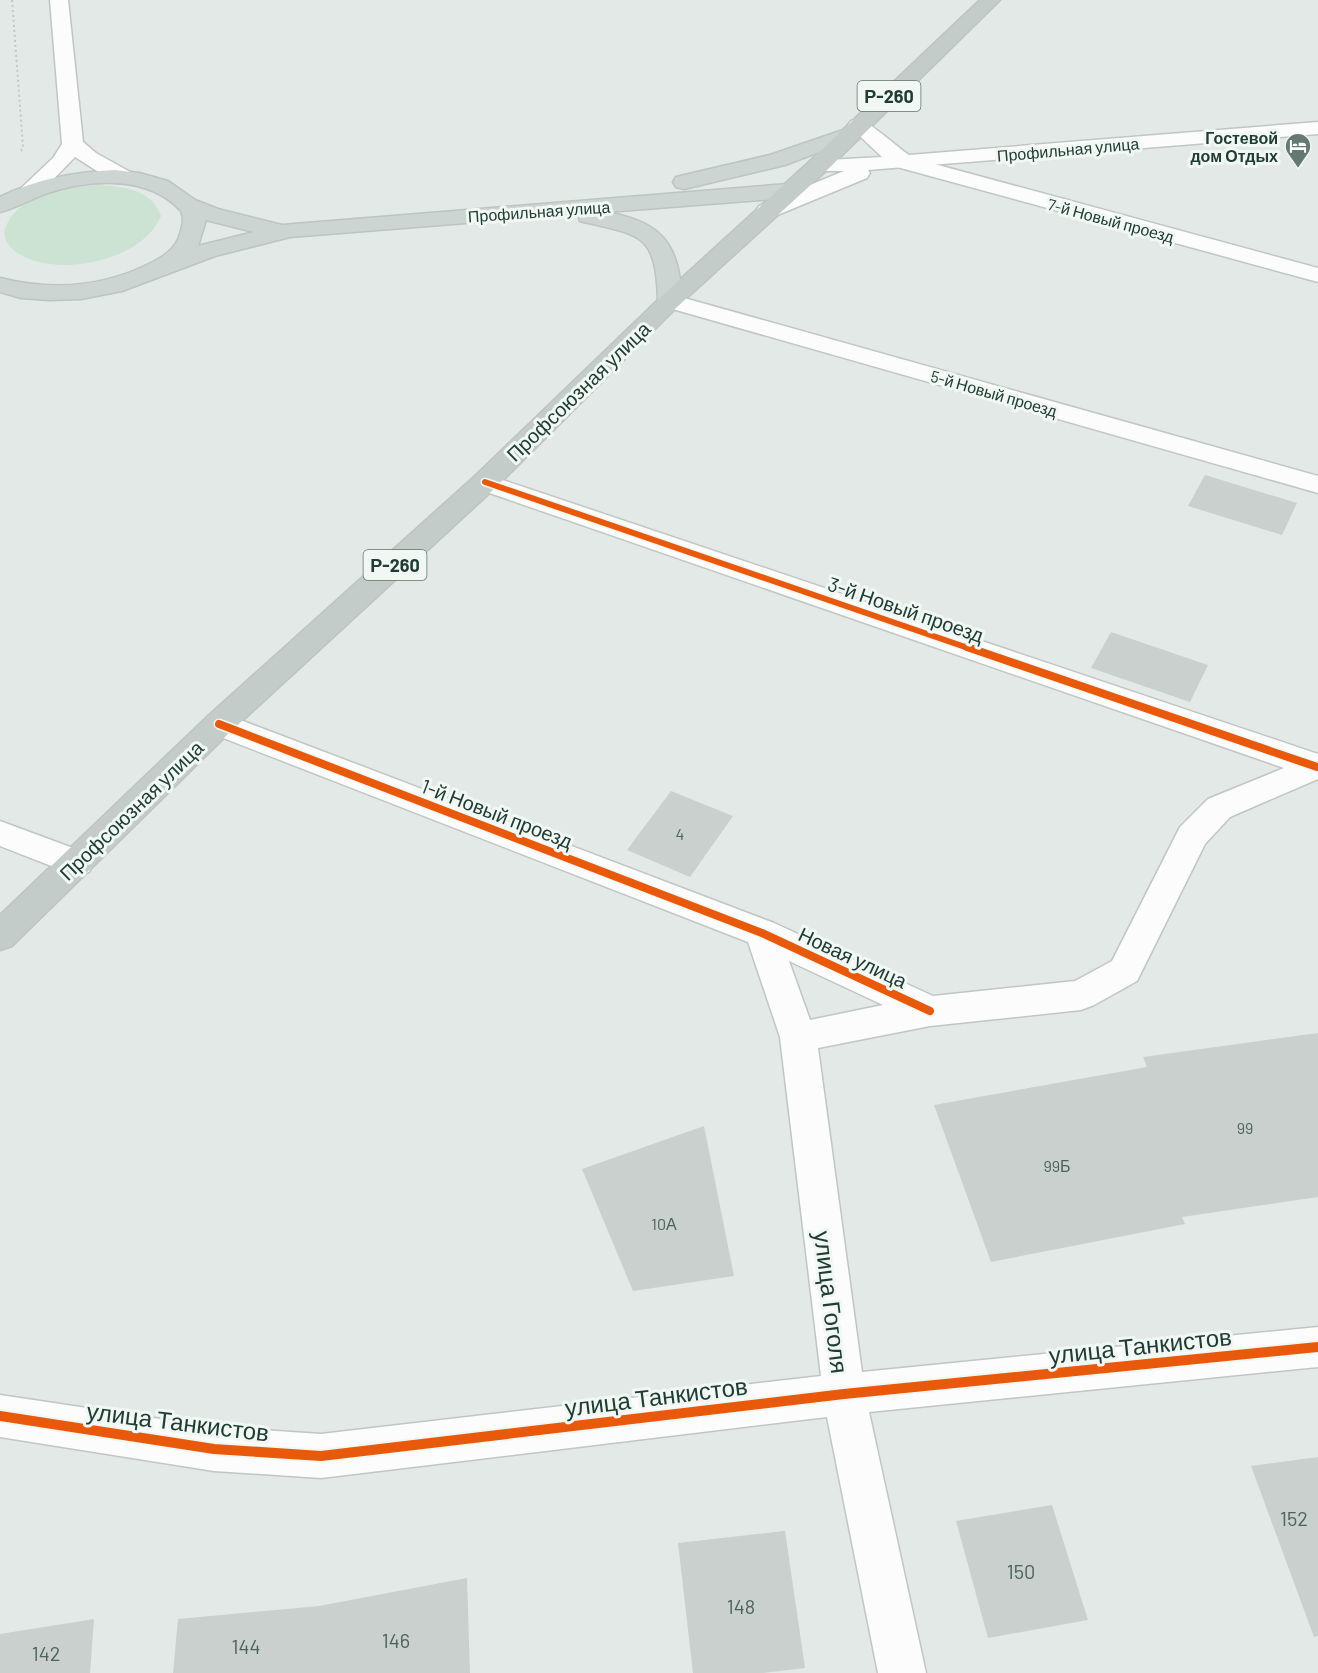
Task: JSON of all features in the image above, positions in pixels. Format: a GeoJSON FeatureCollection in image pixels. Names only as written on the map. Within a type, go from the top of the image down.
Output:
{"type":"FeatureCollection","features":[{"type":"Feature","properties":{"kind":"highway","name":"Р-260"},"geometry":{"type":"LineString","coordinates":[[788,191],[991,0]]}},
{"type":"Feature","properties":{"kind":"highway","name":"Профсоюзная улица"},"geometry":{"type":"LineString","coordinates":[[0,936],[77,864],[219,724],[485,482],[670,301],[788,191]]}},
{"type":"Feature","properties":{"kind":"main road"},"geometry":{"type":"LineString","coordinates":[[544,211],[740,170],[777,160],[854,129]]}},
{"type":"Feature","properties":{"kind":"main road"},"geometry":{"type":"LineString","coordinates":[[0,205],[52,183],[85,178],[124,178],[149,182],[173,192],[189,205],[220,219],[245,226],[290,230]]}},
{"type":"Feature","properties":{"kind":"main road","name":"Профильная улица"},"geometry":{"type":"LineString","coordinates":[[290,230],[788,191]]}},
{"type":"Feature","properties":{"kind":"main road"},"geometry":{"type":"LineString","coordinates":[[0,285],[38,294],[76,293],[114,287],[148,275],[175,258],[191,240],[196,222],[189,205]]}},
{"type":"Feature","properties":{"kind":"main road"},"geometry":{"type":"LineString","coordinates":[[544,211],[598,218],[635,228],[652,236],[663,250],[670,269],[670,301]]}},
{"type":"Feature","properties":{"kind":"main road"},"geometry":{"type":"LineString","coordinates":[[161,267],[215,249],[290,230]]}},
{"type":"Feature","properties":{"kind":"street"},"geometry":{"type":"LineString","coordinates":[[29,191],[61,162],[73,144],[59,0]]}},
{"type":"Feature","properties":{"kind":"street","name":"Профильная улица"},"geometry":{"type":"LineString","coordinates":[[818,165],[904,162],[1318,128]]}},
{"type":"Feature","properties":{"kind":"street"},"geometry":{"type":"LineString","coordinates":[[854,129],[904,162]]}},
{"type":"Feature","properties":{"kind":"street"},"geometry":{"type":"LineString","coordinates":[[73,144],[88,158],[124,178]]}},
{"type":"Feature","properties":{"kind":"street"},"geometry":{"type":"LineString","coordinates":[[767,211],[846,177],[904,162]]}},
{"type":"Feature","properties":{"kind":"street","name":"7-й Новый проезд"},"geometry":{"type":"LineString","coordinates":[[904,162],[1318,276]]}},
{"type":"Feature","properties":{"kind":"street","name":"5-й Новый проезд"},"geometry":{"type":"LineString","coordinates":[[670,301],[1318,485]]}},
{"type":"Feature","properties":{"kind":"street","name":"3-й Новый проезд"},"geometry":{"type":"LineString","coordinates":[[485,482],[1317,766]]}},
{"type":"Feature","properties":{"kind":"street","name":"1-й Новый проезд"},"geometry":{"type":"LineString","coordinates":[[219,724],[762,933]]}},
{"type":"Feature","properties":{"kind":"street","name":"Новая улица"},"geometry":{"type":"LineString","coordinates":[[798,1037],[930,1011],[1081,995],[1125,971],[1192,836],[1219,808],[1317,766]]}},
{"type":"Feature","properties":{"kind":"street"},"geometry":{"type":"LineString","coordinates":[[0,833],[77,864]]}},
{"type":"Feature","properties":{"kind":"street","name":"Новая улица"},"geometry":{"type":"LineString","coordinates":[[762,933],[930,1011]]}},
{"type":"Feature","properties":{"kind":"street","name":"улица Гоголя"},"geometry":{"type":"LineString","coordinates":[[762,933],[798,1037],[844,1394],[902,1673]]}},
{"type":"Feature","properties":{"kind":"street","name":"улица Танкистов"},"geometry":{"type":"LineString","coordinates":[[0,1416],[214,1449],[321,1456],[844,1394],[1318,1347]]}},
{"type":"Feature","properties":{"kind":"path"},"geometry":{"type":"LineString","coordinates":[[12,0],[23,147],[20,154]]}},
{"type":"Feature","properties":{"kind":"green space"},"geometry":{"type":"Polygon","coordinates":[[[100,185],[136,191],[151,200],[157,207],[161,216],[151,232],[136,245],[117,255],[74,265],[33,260],[16,252],[8,243],[5,236],[7,224],[14,213],[35,198],[74,187],[100,185]]]}},
{"type":"Feature","properties":{"kind":"building"},"geometry":{"type":"Polygon","coordinates":[[[1205,475],[1297,503],[1282,535],[1188,506],[1205,475]]]}},
{"type":"Feature","properties":{"kind":"building"},"geometry":{"type":"Polygon","coordinates":[[[1111,632],[1208,665],[1190,702],[1091,668],[1111,632]]]}},
{"type":"Feature","properties":{"kind":"building"},"geometry":{"type":"Polygon","coordinates":[[[671,791],[733,816],[690,877],[627,850],[671,791]]]}},
{"type":"Feature","properties":{"kind":"building"},"geometry":{"type":"Polygon","coordinates":[[[1318,1033],[1318,1197],[1182,1217],[1185,1224],[991,1262],[934,1105],[1147,1067],[1143,1057],[1318,1033]]]}},
{"type":"Feature","properties":{"kind":"building"},"geometry":{"type":"Polygon","coordinates":[[[704,1126],[734,1276],[633,1291],[582,1169],[704,1126]]]}},
{"type":"Feature","properties":{"kind":"building"},"geometry":{"type":"Polygon","coordinates":[[[1318,1457],[1318,1636],[1314,1637],[1251,1466],[1318,1457]]]}},
{"type":"Feature","properties":{"kind":"building"},"geometry":{"type":"Polygon","coordinates":[[[1052,1505],[1088,1620],[988,1638],[956,1521],[1052,1505]]]}},
{"type":"Feature","properties":{"kind":"building"},"geometry":{"type":"Polygon","coordinates":[[[785,1531],[805,1668],[763,1673],[693,1673],[678,1543],[785,1531]]]}},
{"type":"Feature","properties":{"kind":"building"},"geometry":{"type":"Polygon","coordinates":[[[467,1578],[470,1673],[173,1673],[178,1619],[319,1606],[467,1578]]]}},
{"type":"Feature","properties":{"kind":"building"},"geometry":{"type":"Polygon","coordinates":[[[94,1619],[90,1673],[0,1673],[0,1634],[94,1619]]]}},
{"type":"Feature","properties":{"kind":"cycle path"},"geometry":{"type":"LineString","coordinates":[[485,482],[1317,767]]}},
{"type":"Feature","properties":{"kind":"cycle path"},"geometry":{"type":"LineString","coordinates":[[219,724],[762,933],[930,1011]]}},
{"type":"Feature","properties":{"kind":"cycle path"},"geometry":{"type":"LineString","coordinates":[[0,1416],[214,1449],[321,1456],[844,1394],[1318,1347]]}},
{"type":"Feature","properties":{"kind":"place","name":"Гостевой дом Отдых"},"geometry":{"type":"Point","coordinates":[1298,169]}}]}
